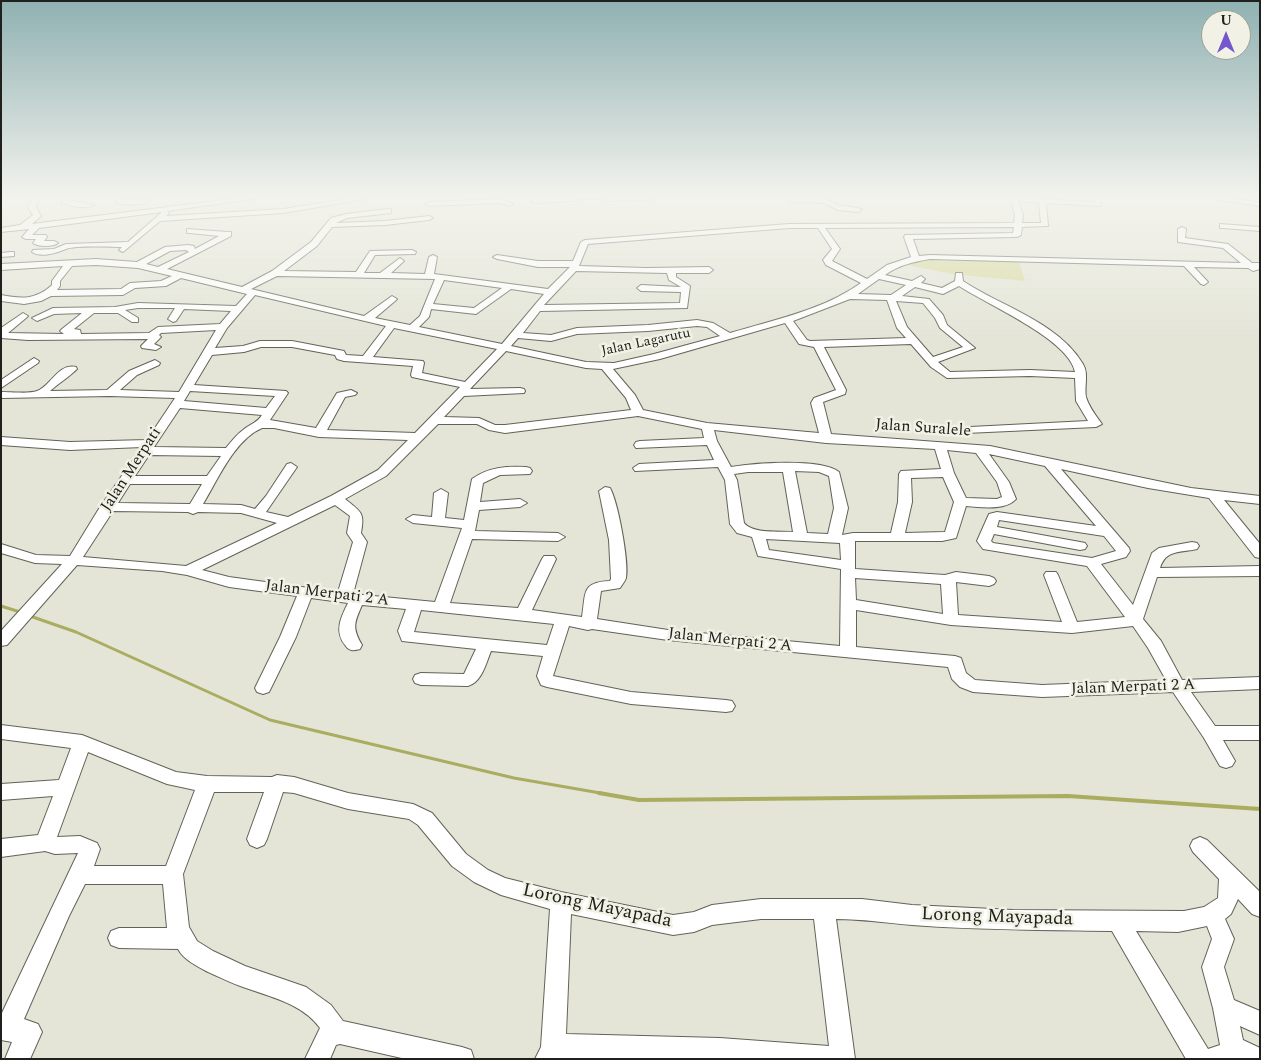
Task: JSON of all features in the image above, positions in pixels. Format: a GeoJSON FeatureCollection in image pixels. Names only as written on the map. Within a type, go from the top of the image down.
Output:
{"type":"FeatureCollection","features":[{"type":"Feature","properties":{"kind":"street"},"geometry":{"type":"LineString","coordinates":[[36,253],[56,251],[65,246]]}},
{"type":"Feature","properties":{"kind":"street"},"geometry":{"type":"LineString","coordinates":[[108,262],[127,246]]}},
{"type":"Feature","properties":{"kind":"street"},"geometry":{"type":"LineString","coordinates":[[159,270],[206,246]]}},
{"type":"Feature","properties":{"kind":"street"},"geometry":{"type":"LineString","coordinates":[[275,273],[311,246]]}},
{"type":"Feature","properties":{"kind":"street"},"geometry":{"type":"LineString","coordinates":[[188,571],[336,499],[382,473],[516,335],[550,292],[575,266],[585,246]]}},
{"type":"Feature","properties":{"kind":"street"},"geometry":{"type":"LineString","coordinates":[[834,246],[836,249],[827,260],[829,263],[868,283]]}},
{"type":"Feature","properties":{"kind":"street"},"geometry":{"type":"LineString","coordinates":[[912,246],[916,258]]}},
{"type":"Feature","properties":{"kind":"street"},"geometry":{"type":"LineString","coordinates":[[1228,246],[1255,266],[1260,273]]}},
{"type":"Feature","properties":{"kind":"street"},"geometry":{"type":"LineString","coordinates":[[138,265],[172,248],[190,248],[190,250],[196,252]]}},
{"type":"Feature","properties":{"kind":"street"},"geometry":{"type":"LineString","coordinates":[[358,275],[372,253],[412,252]]}},
{"type":"Feature","properties":{"kind":"street"},"geometry":{"type":"LineString","coordinates":[[1,255],[11,254]]}},
{"type":"Feature","properties":{"kind":"street"},"geometry":{"type":"LineString","coordinates":[[429,277],[433,257]]}},
{"type":"Feature","properties":{"kind":"street","name":"Jalan Lagarutu"},"geometry":{"type":"LineString","coordinates":[[1,267],[108,262],[138,265],[365,319],[586,365],[606,367],[656,357],[787,320],[849,296],[898,264],[916,258],[955,257],[1255,266]]}},
{"type":"Feature","properties":{"kind":"street"},"geometry":{"type":"LineString","coordinates":[[497,258],[538,264],[709,270]]}},
{"type":"Feature","properties":{"kind":"street"},"geometry":{"type":"LineString","coordinates":[[382,276],[400,261]]}},
{"type":"Feature","properties":{"kind":"street"},"geometry":{"type":"LineString","coordinates":[[1,298],[34,301],[56,286],[56,281],[69,264]]}},
{"type":"Feature","properties":{"kind":"street"},"geometry":{"type":"LineString","coordinates":[[1187,265],[1204,282]]}},
{"type":"Feature","properties":{"kind":"street"},"geometry":{"type":"LineString","coordinates":[[1,278],[15,267]]}},
{"type":"Feature","properties":{"kind":"street"},"geometry":{"type":"LineString","coordinates":[[671,270],[672,278],[686,286],[684,306],[687,323]]}},
{"type":"Feature","properties":{"kind":"street","name":"Jalan Merpati"},"geometry":{"type":"LineString","coordinates":[[5,637],[74,560],[248,291],[275,273],[441,277],[550,292]]}},
{"type":"Feature","properties":{"kind":"street"},"geometry":{"type":"LineString","coordinates":[[47,293],[125,292],[136,285],[163,284],[180,275]]}},
{"type":"Feature","properties":{"kind":"street"},"geometry":{"type":"LineString","coordinates":[[879,276],[916,282],[942,291],[959,279],[977,295],[1044,332],[1076,362],[1081,375],[1080,397],[1096,424],[970,431]]}},
{"type":"Feature","properties":{"kind":"street"},"geometry":{"type":"LineString","coordinates":[[411,329],[424,317],[427,306],[441,277]]}},
{"type":"Feature","properties":{"kind":"street"},"geometry":{"type":"LineString","coordinates":[[891,299],[916,282]]}},
{"type":"Feature","properties":{"kind":"street"},"geometry":{"type":"LineString","coordinates":[[427,306],[477,310],[510,286]]}},
{"type":"Feature","properties":{"kind":"street"},"geometry":{"type":"LineString","coordinates":[[641,288],[685,290]]}},
{"type":"Feature","properties":{"kind":"street"},"geometry":{"type":"LineString","coordinates":[[100,303],[111,293]]}},
{"type":"Feature","properties":{"kind":"street"},"geometry":{"type":"LineString","coordinates":[[849,296],[926,301],[940,317],[943,326],[970,346],[969,349],[957,350],[931,361]]}},
{"type":"Feature","properties":{"kind":"street"},"geometry":{"type":"LineString","coordinates":[[365,319],[378,312],[392,298]]}},
{"type":"Feature","properties":{"kind":"street"},"geometry":{"type":"LineString","coordinates":[[891,299],[902,328],[944,373],[956,376],[1081,375]]}},
{"type":"Feature","properties":{"kind":"street"},"geometry":{"type":"LineString","coordinates":[[118,310],[123,306],[181,306],[238,309]]}},
{"type":"Feature","properties":{"kind":"street"},"geometry":{"type":"LineString","coordinates":[[125,331],[135,320],[154,306]]}},
{"type":"Feature","properties":{"kind":"street"},"geometry":{"type":"LineString","coordinates":[[173,319],[181,306]]}},
{"type":"Feature","properties":{"kind":"street"},"geometry":{"type":"LineString","coordinates":[[537,308],[684,306]]}},
{"type":"Feature","properties":{"kind":"street"},"geometry":{"type":"LineString","coordinates":[[37,318],[51,311],[118,310],[135,320]]}},
{"type":"Feature","properties":{"kind":"street"},"geometry":{"type":"LineString","coordinates":[[91,311],[65,331],[155,333]]}},
{"type":"Feature","properties":{"kind":"street"},"geometry":{"type":"LineString","coordinates":[[1,334],[23,316]]}},
{"type":"Feature","properties":{"kind":"street"},"geometry":{"type":"LineString","coordinates":[[787,320],[803,342],[818,344],[913,341]]}},
{"type":"Feature","properties":{"kind":"street"},"geometry":{"type":"LineString","coordinates":[[516,335],[551,338],[577,332],[648,328],[687,323],[707,324],[729,337]]}},
{"type":"Feature","properties":{"kind":"street"},"geometry":{"type":"LineString","coordinates":[[367,358],[392,324]]}},
{"type":"Feature","properties":{"kind":"street"},"geometry":{"type":"LineString","coordinates":[[1,334],[28,337],[155,333],[223,327]]}},
{"type":"Feature","properties":{"kind":"street"},"geometry":{"type":"LineString","coordinates":[[155,333],[156,337],[146,346],[156,347]]}},
{"type":"Feature","properties":{"kind":"street"},"geometry":{"type":"LineString","coordinates":[[208,352],[244,350],[255,345],[292,344],[338,353],[344,358],[417,362],[420,364],[416,375],[449,380],[463,389],[520,391]]}},
{"type":"Feature","properties":{"kind":"street"},"geometry":{"type":"LineString","coordinates":[[818,344],[841,390],[837,395],[818,400],[817,403],[826,439]]}},
{"type":"Feature","properties":{"kind":"street"},"geometry":{"type":"LineString","coordinates":[[1,385],[34,361]]}},
{"type":"Feature","properties":{"kind":"street"},"geometry":{"type":"LineString","coordinates":[[110,393],[133,373],[155,363]]}},
{"type":"Feature","properties":{"kind":"street"},"geometry":{"type":"LineString","coordinates":[[606,367],[631,397],[638,413]]}},
{"type":"Feature","properties":{"kind":"street"},"geometry":{"type":"LineString","coordinates":[[40,394],[64,373],[72,369]]}},
{"type":"Feature","properties":{"kind":"street"},"geometry":{"type":"LineString","coordinates":[[232,410],[241,401],[236,390]]}},
{"type":"Feature","properties":{"kind":"street"},"geometry":{"type":"LineString","coordinates":[[1,395],[110,393],[182,395],[236,390],[282,393],[262,424],[246,433],[230,452],[193,510]]}},
{"type":"Feature","properties":{"kind":"street"},"geometry":{"type":"LineString","coordinates":[[320,433],[341,395],[351,393]]}},
{"type":"Feature","properties":{"kind":"street"},"geometry":{"type":"LineString","coordinates":[[182,395],[232,410],[269,412]]}},
{"type":"Feature","properties":{"kind":"street","name":"Jalan Suralele"},"geometry":{"type":"LineString","coordinates":[[435,420],[479,421],[488,426],[505,429],[638,413],[707,426],[826,439],[980,449],[1148,484],[1212,495],[1260,500]]}},
{"type":"Feature","properties":{"kind":"street"},"geometry":{"type":"LineString","coordinates":[[262,424],[320,433],[417,437]]}},
{"type":"Feature","properties":{"kind":"street"},"geometry":{"type":"LineString","coordinates":[[707,426],[712,441],[731,480],[737,524],[742,530],[758,534],[840,539],[858,536],[948,536],[952,532],[961,502],[948,473],[940,446]]}},
{"type":"Feature","properties":{"kind":"street"},"geometry":{"type":"LineString","coordinates":[[1,441],[70,446],[147,447],[230,452]]}},
{"type":"Feature","properties":{"kind":"street"},"geometry":{"type":"LineString","coordinates":[[640,445],[712,441]]}},
{"type":"Feature","properties":{"kind":"street"},"geometry":{"type":"LineString","coordinates":[[961,502],[998,503],[1009,499],[1003,482],[980,449]]}},
{"type":"Feature","properties":{"kind":"street"},"geometry":{"type":"LineString","coordinates":[[1050,464],[1108,532],[1123,551],[1121,554],[1092,562],[988,546],[984,541],[994,517],[997,516],[1108,532]]}},
{"type":"Feature","properties":{"kind":"street"},"geometry":{"type":"LineString","coordinates":[[259,512],[291,467]]}},
{"type":"Feature","properties":{"kind":"street"},"geometry":{"type":"LineString","coordinates":[[639,468],[820,468],[832,472],[835,475],[841,508],[840,539],[849,570],[848,651]]}},
{"type":"Feature","properties":{"kind":"street"},"geometry":{"type":"LineString","coordinates":[[786,468],[790,473],[792,497],[801,537]]}},
{"type":"Feature","properties":{"kind":"street"},"geometry":{"type":"LineString","coordinates":[[440,606],[468,530],[477,482],[481,478],[505,471],[526,471]]}},
{"type":"Feature","properties":{"kind":"street"},"geometry":{"type":"LineString","coordinates":[[897,536],[905,502],[905,474],[948,473]]}},
{"type":"Feature","properties":{"kind":"street"},"geometry":{"type":"LineString","coordinates":[[125,480],[212,480]]}},
{"type":"Feature","properties":{"kind":"street"},"geometry":{"type":"LineString","coordinates":[[588,624],[594,590],[598,586],[615,585],[619,580],[618,548],[605,491]]}},
{"type":"Feature","properties":{"kind":"street"},"geometry":{"type":"LineString","coordinates":[[438,522],[441,493]]}},
{"type":"Feature","properties":{"kind":"street"},"geometry":{"type":"LineString","coordinates":[[1212,495],[1260,554]]}},
{"type":"Feature","properties":{"kind":"street"},"geometry":{"type":"LineString","coordinates":[[336,499],[356,514],[357,519],[354,533],[360,542],[346,630],[347,639],[354,646]]}},
{"type":"Feature","properties":{"kind":"street"},"geometry":{"type":"LineString","coordinates":[[474,506],[520,503]]}},
{"type":"Feature","properties":{"kind":"street"},"geometry":{"type":"LineString","coordinates":[[107,507],[193,510],[241,509],[259,512],[290,522]]}},
{"type":"Feature","properties":{"kind":"street"},"geometry":{"type":"LineString","coordinates":[[413,520],[438,522],[468,530],[558,537]]}},
{"type":"Feature","properties":{"kind":"street"},"geometry":{"type":"LineString","coordinates":[[988,529],[1080,546]]}},
{"type":"Feature","properties":{"kind":"street"},"geometry":{"type":"LineString","coordinates":[[758,534],[762,552],[767,555],[849,570],[947,580],[956,577],[989,581]]}},
{"type":"Feature","properties":{"kind":"street"},"geometry":{"type":"LineString","coordinates":[[1135,620],[1159,553],[1192,546]]}},
{"type":"Feature","properties":{"kind":"street","name":"Jalan Merpati 2 A"},"geometry":{"type":"LineString","coordinates":[[1,548],[35,560],[110,562],[188,571],[229,582],[350,598],[523,614],[758,645],[848,651],[955,662],[961,679],[970,685],[980,687],[1042,691],[1260,683]]}},
{"type":"Feature","properties":{"kind":"street"},"geometry":{"type":"LineString","coordinates":[[523,614],[549,559]]}},
{"type":"Feature","properties":{"kind":"street"},"geometry":{"type":"LineString","coordinates":[[1092,562],[1155,645],[1177,685],[1210,733],[1226,761]]}},
{"type":"Feature","properties":{"kind":"street"},"geometry":{"type":"LineString","coordinates":[[1151,573],[1260,571]]}},
{"type":"Feature","properties":{"kind":"street"},"geometry":{"type":"LineString","coordinates":[[1051,575],[1072,628]]}},
{"type":"Feature","properties":{"kind":"street"},"geometry":{"type":"LineString","coordinates":[[947,580],[951,620]]}},
{"type":"Feature","properties":{"kind":"street"},"geometry":{"type":"LineString","coordinates":[[264,688],[288,637],[306,592]]}},
{"type":"Feature","properties":{"kind":"street"},"geometry":{"type":"LineString","coordinates":[[415,604],[406,636],[486,646],[552,651]]}},
{"type":"Feature","properties":{"kind":"street"},"geometry":{"type":"LineString","coordinates":[[849,604],[951,620],[1072,628],[1135,620]]}},
{"type":"Feature","properties":{"kind":"street"},"geometry":{"type":"LineString","coordinates":[[563,620],[545,679],[550,683],[631,698],[726,706]]}},
{"type":"Feature","properties":{"kind":"street"},"geometry":{"type":"LineString","coordinates":[[421,679],[470,679],[486,646]]}},
{"type":"Feature","properties":{"kind":"street","name":"Lorong Mayapada"},"geometry":{"type":"LineString","coordinates":[[1,732],[82,742],[174,779],[207,784],[277,783],[307,788],[348,801],[413,812],[424,819],[459,860],[481,876],[501,886],[561,902],[673,925],[694,922],[712,914],[760,909],[862,909],[912,915],[1012,920],[1178,922],[1197,920],[1222,908],[1228,902],[1230,874]]}},
{"type":"Feature","properties":{"kind":"street"},"geometry":{"type":"LineString","coordinates":[[1210,733],[1260,733]]}},
{"type":"Feature","properties":{"kind":"street"},"geometry":{"type":"LineString","coordinates":[[47,842],[64,787],[82,742]]}},
{"type":"Feature","properties":{"kind":"street"},"geometry":{"type":"LineString","coordinates":[[257,840],[277,783]]}},
{"type":"Feature","properties":{"kind":"street"},"geometry":{"type":"LineString","coordinates":[[207,784],[173,874],[178,930],[182,939],[194,953],[210,962],[242,976],[298,995],[323,1013],[336,1033]]}},
{"type":"Feature","properties":{"kind":"street"},"geometry":{"type":"LineString","coordinates":[[1,792],[64,787]]}},
{"type":"Feature","properties":{"kind":"street"},"geometry":{"type":"LineString","coordinates":[[1,848],[47,842],[89,847],[89,852],[80,875],[60,910],[7,1029],[30,1032],[17,1059]]}},
{"type":"Feature","properties":{"kind":"street"},"geometry":{"type":"LineString","coordinates":[[1200,846],[1230,874],[1260,907]]}},
{"type":"Feature","properties":{"kind":"street"},"geometry":{"type":"LineString","coordinates":[[80,875],[152,876],[173,874]]}},
{"type":"Feature","properties":{"kind":"street"},"geometry":{"type":"LineString","coordinates":[[550,1055],[561,902]]}},
{"type":"Feature","properties":{"kind":"street"},"geometry":{"type":"LineString","coordinates":[[824,909],[843,1059]]}},
{"type":"Feature","properties":{"kind":"street"},"geometry":{"type":"LineString","coordinates":[[1212,914],[1222,939],[1222,946],[1213,967],[1225,1008],[1234,1056]]}},
{"type":"Feature","properties":{"kind":"street"},"geometry":{"type":"LineString","coordinates":[[1118,921],[1200,1059]]}},
{"type":"Feature","properties":{"kind":"street"},"geometry":{"type":"LineString","coordinates":[[119,938],[182,939]]}},
{"type":"Feature","properties":{"kind":"street"},"geometry":{"type":"LineString","coordinates":[[1225,1008],[1260,1023]]}},
{"type":"Feature","properties":{"kind":"street"},"geometry":{"type":"LineString","coordinates":[[318,1059],[328,1037],[336,1033],[346,1033],[462,1059]]}},
{"type":"Feature","properties":{"kind":"street"},"geometry":{"type":"LineString","coordinates":[[550,1055],[566,1046],[720,1050],[839,1059]]}},
{"type":"Feature","properties":{"kind":"green space"},"geometry":{"type":"Polygon","coordinates":[[[926,260],[1019,262],[1025,281],[952,274],[907,265],[926,260]]]}},
{"type":"Feature","properties":{"kind":"waterway"},"geometry":{"type":"LineString","coordinates":[[1,606],[20,612]]}},
{"type":"Feature","properties":{"kind":"waterway"},"geometry":{"type":"LineString","coordinates":[[30,616],[76,632],[270,720],[514,778],[606,794]]}},
{"type":"Feature","properties":{"kind":"waterway"},"geometry":{"type":"LineString","coordinates":[[599,793],[639,800],[1068,796],[1260,809]]}}]}
